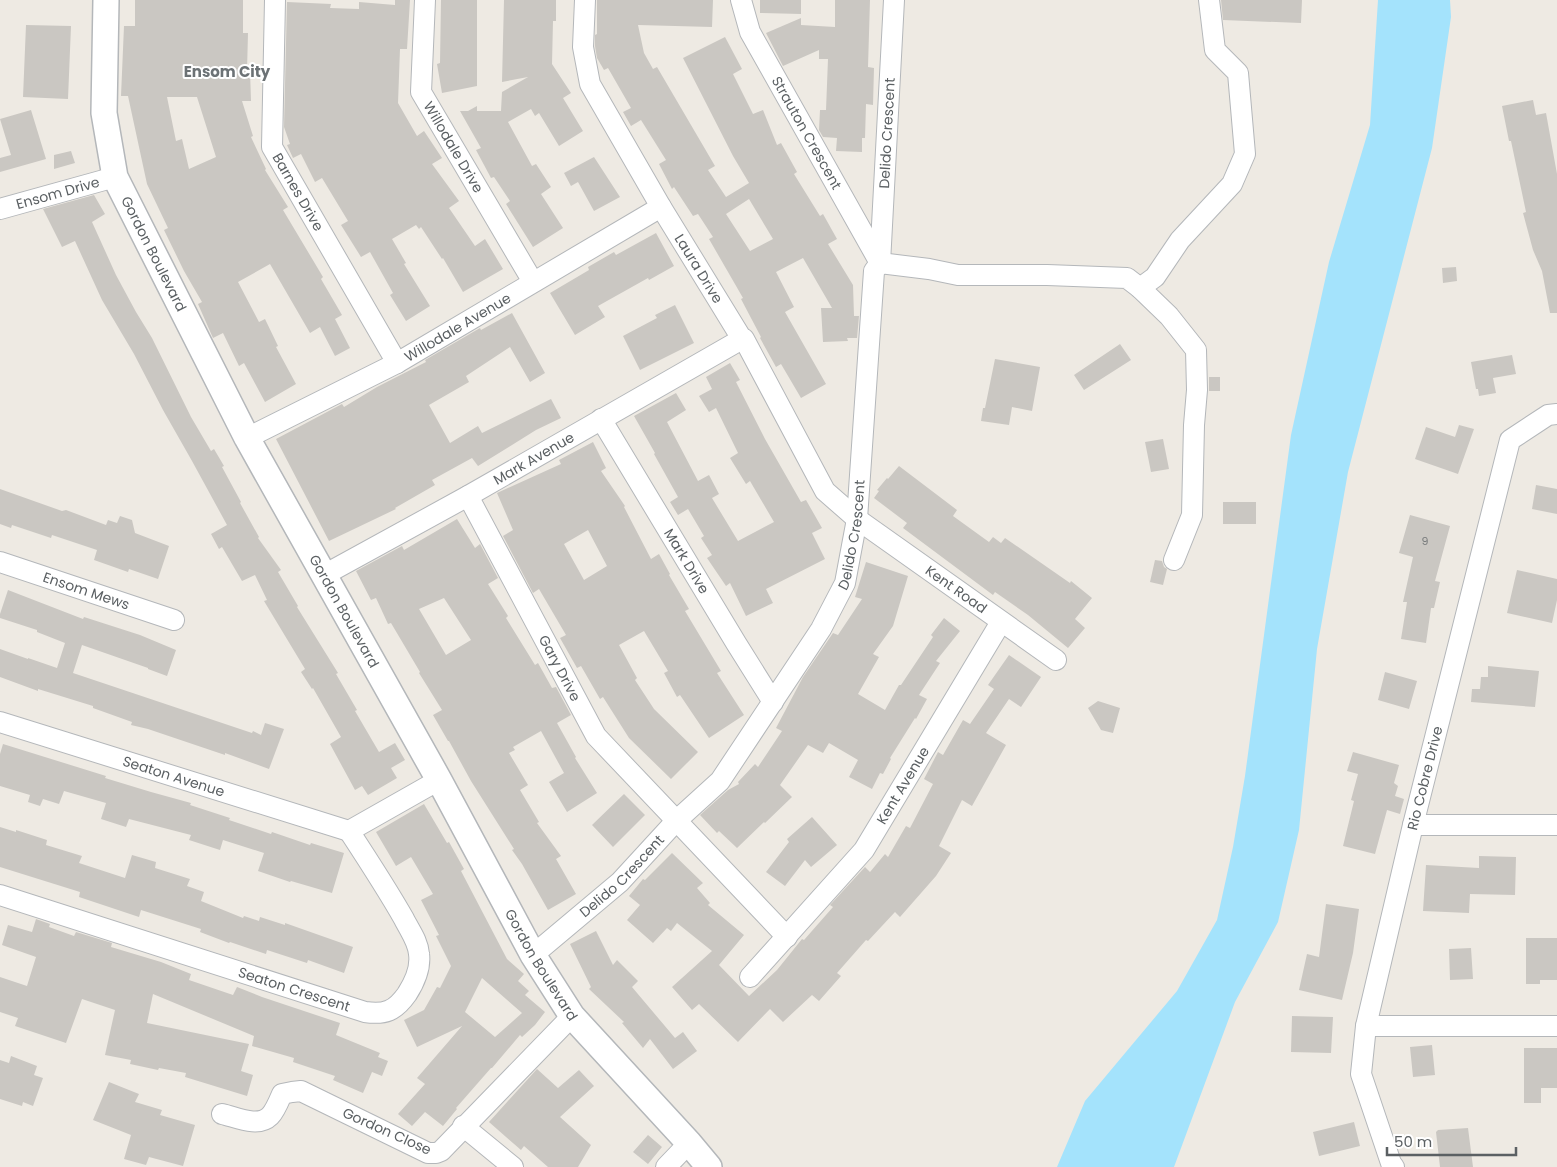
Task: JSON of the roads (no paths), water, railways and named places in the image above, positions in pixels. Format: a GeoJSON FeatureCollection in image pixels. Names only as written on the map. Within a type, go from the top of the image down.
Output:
{"type":"FeatureCollection","features":[{"type":"Feature","properties":{"kind":"street","name":"Gordon Boulevard"},"geometry":{"type":"LineString","coordinates":[[106,0],[104,113],[116,177],[247,438],[439,780],[533,955],[572,1016],[689,1143],[708,1167]]}},
{"type":"Feature","properties":{"kind":"street","name":"Barnes Drive"},"geometry":{"type":"LineString","coordinates":[[275,0],[272,147],[397,363]]}},
{"type":"Feature","properties":{"kind":"street","name":"Willodale Drive"},"geometry":{"type":"LineString","coordinates":[[425,0],[422,92],[533,282]]}},
{"type":"Feature","properties":{"kind":"street","name":"Laura Drive"},"geometry":{"type":"LineString","coordinates":[[586,0],[583,47],[590,84],[661,207],[742,339],[744,339],[826,491],[858,519]]}},
{"type":"Feature","properties":{"kind":"street","name":"Strauton Crescent"},"geometry":{"type":"LineString","coordinates":[[741,0],[750,32],[880,263]]}},
{"type":"Feature","properties":{"kind":"street","name":"Delido Crescent"},"geometry":{"type":"LineString","coordinates":[[533,955],[620,882],[676,821],[720,781],[821,629],[845,583],[858,519],[874,271],[880,263],[894,0]]}},
{"type":"Feature","properties":{"kind":"street"},"geometry":{"type":"LineString","coordinates":[[1140,288],[1155,277],[1180,240],[1232,184],[1245,154],[1238,73],[1215,50],[1209,0]]}},
{"type":"Feature","properties":{"kind":"street","name":"Ensom Drive"},"geometry":{"type":"LineString","coordinates":[[0,209],[116,177]]}},
{"type":"Feature","properties":{"kind":"street","name":"Willodale Avenue"},"geometry":{"type":"LineString","coordinates":[[247,438],[397,363],[661,207]]}},
{"type":"Feature","properties":{"kind":"street"},"geometry":{"type":"LineString","coordinates":[[880,263],[929,269],[958,276],[1056,275],[1127,278],[1169,316],[1196,350],[1197,390],[1194,425],[1192,515],[1174,560]]}},
{"type":"Feature","properties":{"kind":"street","name":"Mark Avenue"},"geometry":{"type":"LineString","coordinates":[[324,575],[468,496],[742,339]]}},
{"type":"Feature","properties":{"kind":"street","name":"Rio Cobre Drive"},"geometry":{"type":"LineString","coordinates":[[1394,1167],[1361,1074],[1366,1026],[1413,825],[1510,440],[1548,415],[1557,414]]}},
{"type":"Feature","properties":{"kind":"street","name":"Mark Drive"},"geometry":{"type":"LineString","coordinates":[[601,419],[736,643],[774,702]]}},
{"type":"Feature","properties":{"kind":"street","name":"Gary Drive"},"geometry":{"type":"LineString","coordinates":[[468,496],[596,736],[676,821]]}},
{"type":"Feature","properties":{"kind":"street","name":"Kent Road"},"geometry":{"type":"LineString","coordinates":[[858,519],[1056,660]]}},
{"type":"Feature","properties":{"kind":"street","name":"Ensom Mews"},"geometry":{"type":"LineString","coordinates":[[0,562],[174,620]]}},
{"type":"Feature","properties":{"kind":"street","name":"Kent Avenue"},"geometry":{"type":"LineString","coordinates":[[750,977],[864,850],[1001,622]]}},
{"type":"Feature","properties":{"kind":"street","name":"Seaton Avenue"},"geometry":{"type":"LineString","coordinates":[[0,722],[349,831]]}},
{"type":"Feature","properties":{"kind":"street"},"geometry":{"type":"LineString","coordinates":[[349,831],[439,780]]}},
{"type":"Feature","properties":{"kind":"street"},"geometry":{"type":"LineString","coordinates":[[676,821],[787,936]]}},
{"type":"Feature","properties":{"kind":"street"},"geometry":{"type":"LineString","coordinates":[[1413,825],[1557,825]]}},
{"type":"Feature","properties":{"kind":"street","name":"Seaton Crescent"},"geometry":{"type":"LineString","coordinates":[[0,895],[364,1012],[376,1014],[398,1006],[418,972],[420,956],[416,941],[349,831]]}},
{"type":"Feature","properties":{"kind":"street","name":"Gordon Close"},"geometry":{"type":"LineString","coordinates":[[222,1114],[252,1122],[262,1120],[270,1116],[282,1094],[301,1091],[428,1153],[436,1153],[442,1150],[463,1126],[572,1016]]}},
{"type":"Feature","properties":{"kind":"street"},"geometry":{"type":"LineString","coordinates":[[1366,1026],[1557,1026]]}},
{"type":"Feature","properties":{"kind":"street"},"geometry":{"type":"LineString","coordinates":[[463,1126],[513,1167]]}},
{"type":"Feature","properties":{"kind":"street"},"geometry":{"type":"LineString","coordinates":[[666,1167],[689,1143]]}},
{"type":"Feature","properties":{"kind":"water"},"geometry":{"type":"Polygon","coordinates":[[[1378,0],[1450,0],[1451,17],[1432,148],[1348,472],[1317,649],[1299,830],[1278,922],[1235,1002],[1174,1167],[1057,1167],[1085,1101],[1177,991],[1217,920],[1233,847],[1245,776],[1291,435],[1329,262],[1370,125],[1378,0]]]}},
{"type":"Feature","properties":{"kind":"district","name":"Ensom City"},"geometry":{"type":"Point","coordinates":[227,72]}}]}
